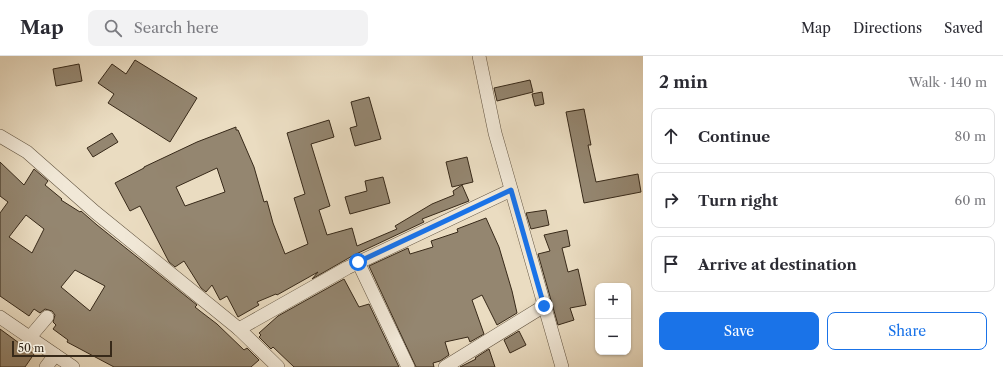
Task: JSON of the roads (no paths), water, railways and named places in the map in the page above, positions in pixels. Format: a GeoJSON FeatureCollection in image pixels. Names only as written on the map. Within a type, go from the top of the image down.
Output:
{"type":"FeatureCollection","features":[{"type":"Feature","properties":{"kind":"street"},"geometry":{"type":"LineString","coordinates":[[479,56],[494,133],[562,367]]}},
{"type":"Feature","properties":{"kind":"street"},"geometry":{"type":"LineString","coordinates":[[0,136],[27,152],[95,212],[239,329],[278,367]]}},
{"type":"Feature","properties":{"kind":"street"},"geometry":{"type":"LineString","coordinates":[[239,329],[358,262],[511,190]]}},
{"type":"Feature","properties":{"kind":"street"},"geometry":{"type":"LineString","coordinates":[[358,262],[408,367]]}},
{"type":"Feature","properties":{"kind":"street"},"geometry":{"type":"LineString","coordinates":[[446,367],[544,306]]}},
{"type":"Feature","properties":{"kind":"street"},"geometry":{"type":"LineString","coordinates":[[0,317],[73,367]]}},
{"type":"Feature","properties":{"kind":"street"},"geometry":{"type":"LineString","coordinates":[[30,337],[47,317]]}},
{"type":"Feature","properties":{"kind":"street"},"geometry":{"type":"LineString","coordinates":[[46,367],[55,355]]}}]}
